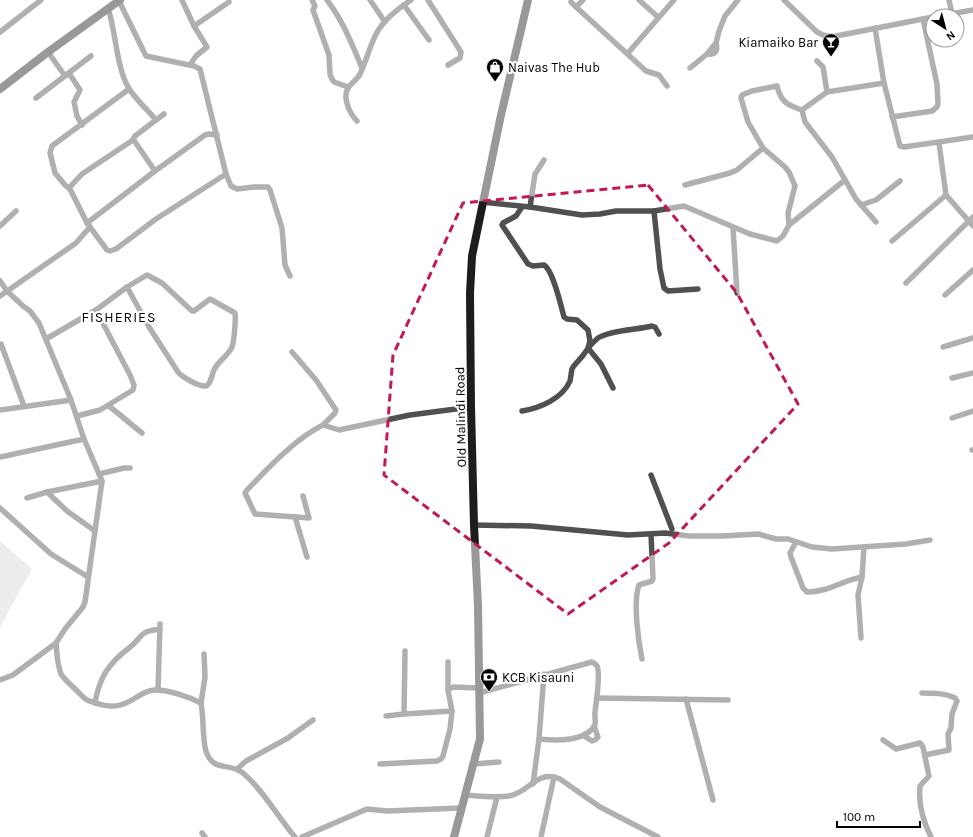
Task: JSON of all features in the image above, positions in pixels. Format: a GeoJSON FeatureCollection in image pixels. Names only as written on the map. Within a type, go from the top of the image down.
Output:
{"type":"FeatureCollection","features":[{"type":"Feature","properties":{"kind":"main road"},"geometry":{"type":"LineString","coordinates":[[0,89],[119,0]]}},
{"type":"Feature","properties":{"kind":"main road","name":"Old Malindi Road"},"geometry":{"type":"LineString","coordinates":[[454,837],[480,739],[478,606],[471,407],[470,293],[472,256],[500,115],[528,0]]}},
{"type":"Feature","properties":{"kind":"street"},"geometry":{"type":"LineString","coordinates":[[0,32],[41,0]]}},
{"type":"Feature","properties":{"kind":"street"},"geometry":{"type":"LineString","coordinates":[[119,0],[146,56],[190,65],[200,69],[226,174],[230,184],[234,189],[268,187],[270,190],[282,228],[285,265],[290,276]]}},
{"type":"Feature","properties":{"kind":"street"},"geometry":{"type":"LineString","coordinates":[[182,0],[194,26],[207,47],[196,56],[190,65]]}},
{"type":"Feature","properties":{"kind":"street"},"geometry":{"type":"LineString","coordinates":[[312,0],[315,6],[313,10],[329,55],[330,74],[332,79],[334,82],[348,87]]}},
{"type":"Feature","properties":{"kind":"street"},"geometry":{"type":"LineString","coordinates":[[327,0],[352,42],[362,68]]}},
{"type":"Feature","properties":{"kind":"street"},"geometry":{"type":"LineString","coordinates":[[370,0],[384,22]]}},
{"type":"Feature","properties":{"kind":"street"},"geometry":{"type":"LineString","coordinates":[[357,121],[352,117],[347,107],[346,92],[348,87],[356,80],[371,45],[384,22],[411,0]]}},
{"type":"Feature","properties":{"kind":"street"},"geometry":{"type":"LineString","coordinates":[[428,0],[461,52],[460,58],[448,65]]}},
{"type":"Feature","properties":{"kind":"street"},"geometry":{"type":"LineString","coordinates":[[583,0],[574,5],[646,71],[659,75],[667,86]]}},
{"type":"Feature","properties":{"kind":"street"},"geometry":{"type":"LineString","coordinates":[[639,0],[658,17]]}},
{"type":"Feature","properties":{"kind":"street"},"geometry":{"type":"LineString","coordinates":[[628,53],[674,0]]}},
{"type":"Feature","properties":{"kind":"street"},"geometry":{"type":"LineString","coordinates":[[690,68],[707,54],[716,43],[725,16],[738,0]]}},
{"type":"Feature","properties":{"kind":"street"},"geometry":{"type":"LineString","coordinates":[[784,0],[817,32],[823,35],[831,36],[923,19],[937,84],[938,107],[932,111],[892,117]]}},
{"type":"Feature","properties":{"kind":"street"},"geometry":{"type":"LineString","coordinates":[[194,26],[229,2]]}},
{"type":"Feature","properties":{"kind":"street"},"geometry":{"type":"LineString","coordinates":[[404,5],[429,40]]}},
{"type":"Feature","properties":{"kind":"street"},"geometry":{"type":"LineString","coordinates":[[108,8],[113,23],[123,73],[129,89],[156,120]]}},
{"type":"Feature","properties":{"kind":"street"},"geometry":{"type":"LineString","coordinates":[[875,28],[884,82],[901,147],[939,143],[973,137]]}},
{"type":"Feature","properties":{"kind":"street"},"geometry":{"type":"LineString","coordinates":[[48,52],[80,90],[74,102],[77,116],[82,125]]}},
{"type":"Feature","properties":{"kind":"street"},"geometry":{"type":"LineString","coordinates":[[36,98],[92,56]]}},
{"type":"Feature","properties":{"kind":"street"},"geometry":{"type":"LineString","coordinates":[[818,61],[823,67],[827,92]]}},
{"type":"Feature","properties":{"kind":"street"},"geometry":{"type":"LineString","coordinates":[[802,110],[827,92],[884,82]]}},
{"type":"Feature","properties":{"kind":"street"},"geometry":{"type":"LineString","coordinates":[[789,225],[788,213],[795,186],[789,172],[763,148],[748,122],[741,96],[752,91],[777,86],[782,100],[792,107],[802,110]]}},
{"type":"Feature","properties":{"kind":"street"},"geometry":{"type":"LineString","coordinates":[[129,89],[52,146],[50,150],[51,162],[55,173],[72,192],[89,225],[107,250],[113,251],[156,219],[226,174]]}},
{"type":"Feature","properties":{"kind":"street"},"geometry":{"type":"LineString","coordinates":[[802,110],[805,122],[832,157],[856,199],[876,222]]}},
{"type":"Feature","properties":{"kind":"street"},"geometry":{"type":"LineString","coordinates":[[68,188],[82,174],[133,140],[164,114]]}},
{"type":"Feature","properties":{"kind":"street"},"geometry":{"type":"LineString","coordinates":[[0,296],[76,243],[89,225],[155,171],[205,135],[209,134],[217,136]]}},
{"type":"Feature","properties":{"kind":"street"},"geometry":{"type":"LineString","coordinates":[[133,140],[155,171]]}},
{"type":"Feature","properties":{"kind":"street"},"geometry":{"type":"LineString","coordinates":[[906,283],[972,221],[946,195],[939,143]]}},
{"type":"Feature","properties":{"kind":"street"},"geometry":{"type":"LineString","coordinates":[[685,185],[737,170],[763,148]]}},
{"type":"Feature","properties":{"kind":"street"},"geometry":{"type":"LineString","coordinates":[[530,207],[535,174],[544,160]]}},
{"type":"Feature","properties":{"kind":"street"},"geometry":{"type":"LineString","coordinates":[[482,202],[530,207],[582,215],[616,211],[654,211],[684,206],[690,207],[733,228],[757,237],[777,241],[783,236],[789,225],[845,180]]}},
{"type":"Feature","properties":{"kind":"street"},"geometry":{"type":"LineString","coordinates":[[861,205],[876,200],[900,181]]}},
{"type":"Feature","properties":{"kind":"street"},"geometry":{"type":"LineString","coordinates":[[892,241],[946,195]]}},
{"type":"Feature","properties":{"kind":"street"},"geometry":{"type":"LineString","coordinates":[[522,207],[516,216],[502,225],[528,264],[532,266],[544,265],[549,268],[564,317],[567,319],[577,320],[589,332],[590,341],[588,348]]}},
{"type":"Feature","properties":{"kind":"street"},"geometry":{"type":"LineString","coordinates":[[654,211],[660,269],[664,288],[668,291],[698,289]]}},
{"type":"Feature","properties":{"kind":"street"},"geometry":{"type":"LineString","coordinates":[[0,226],[16,212]]}},
{"type":"Feature","properties":{"kind":"street"},"geometry":{"type":"LineString","coordinates":[[733,228],[737,293]]}},
{"type":"Feature","properties":{"kind":"street"},"geometry":{"type":"LineString","coordinates":[[945,295],[973,270]]}},
{"type":"Feature","properties":{"kind":"street"},"geometry":{"type":"LineString","coordinates":[[46,339],[96,310],[127,287],[146,275],[162,283],[192,311],[210,299],[234,312],[236,315],[232,347],[215,368],[209,384],[204,386],[181,376],[149,327],[127,287]]}},
{"type":"Feature","properties":{"kind":"street"},"geometry":{"type":"LineString","coordinates":[[0,281],[7,291],[33,315],[39,323],[71,400],[84,438],[102,481],[83,607],[65,629],[56,643],[13,675],[0,680]]}},
{"type":"Feature","properties":{"kind":"street"},"geometry":{"type":"LineString","coordinates":[[77,416],[109,406],[134,388],[130,374],[96,310]]}},
{"type":"Feature","properties":{"kind":"street"},"geometry":{"type":"LineString","coordinates":[[522,411],[537,407],[554,399],[560,394],[570,381],[573,367],[597,339],[606,335],[654,326],[659,334]]}},
{"type":"Feature","properties":{"kind":"street"},"geometry":{"type":"LineString","coordinates":[[943,347],[973,338]]}},
{"type":"Feature","properties":{"kind":"street"},"geometry":{"type":"LineString","coordinates":[[1,344],[24,406]]}},
{"type":"Feature","properties":{"kind":"street"},"geometry":{"type":"LineString","coordinates":[[588,348],[601,364],[613,388]]}},
{"type":"Feature","properties":{"kind":"street"},"geometry":{"type":"LineString","coordinates":[[292,352],[316,380],[336,410],[335,413],[323,425],[299,441],[272,464],[245,493],[255,514],[309,518],[303,496]]}},
{"type":"Feature","properties":{"kind":"street"},"geometry":{"type":"LineString","coordinates":[[952,378],[973,373]]}},
{"type":"Feature","properties":{"kind":"street"},"geometry":{"type":"LineString","coordinates":[[0,410],[71,400]]}},
{"type":"Feature","properties":{"kind":"street"},"geometry":{"type":"LineString","coordinates":[[109,406],[142,433]]}},
{"type":"Feature","properties":{"kind":"street"},"geometry":{"type":"LineString","coordinates":[[323,425],[339,430],[410,415],[471,407]]}},
{"type":"Feature","properties":{"kind":"street"},"geometry":{"type":"LineString","coordinates":[[952,418],[973,411]]}},
{"type":"Feature","properties":{"kind":"street"},"geometry":{"type":"LineString","coordinates":[[0,457],[84,438]]}},
{"type":"Feature","properties":{"kind":"street"},"geometry":{"type":"LineString","coordinates":[[99,474],[130,468]]}},
{"type":"Feature","properties":{"kind":"street"},"geometry":{"type":"LineString","coordinates":[[651,475],[672,529]]}},
{"type":"Feature","properties":{"kind":"street"},"geometry":{"type":"LineString","coordinates":[[27,498],[47,492],[102,481]]}},
{"type":"Feature","properties":{"kind":"street"},"geometry":{"type":"LineString","coordinates":[[47,492],[67,511],[94,531]]}},
{"type":"Feature","properties":{"kind":"street"},"geometry":{"type":"LineString","coordinates":[[0,508],[51,554],[88,578]]}},
{"type":"Feature","properties":{"kind":"street"},"geometry":{"type":"LineString","coordinates":[[295,517],[307,557]]}},
{"type":"Feature","properties":{"kind":"street"},"geometry":{"type":"LineString","coordinates":[[474,525],[531,526],[628,535],[665,533],[689,536],[723,536],[758,534],[812,547],[832,550],[906,544],[930,540]]}},
{"type":"Feature","properties":{"kind":"street"},"geometry":{"type":"LineString","coordinates":[[642,659],[637,597],[639,585],[652,581],[653,579],[651,534]]}},
{"type":"Feature","properties":{"kind":"street"},"geometry":{"type":"LineString","coordinates":[[796,542],[790,553],[790,557],[803,588],[808,592],[836,587],[847,580],[862,576]]}},
{"type":"Feature","properties":{"kind":"street"},"geometry":{"type":"LineString","coordinates":[[861,638],[858,596],[862,576],[864,547]]}},
{"type":"Feature","properties":{"kind":"street"},"geometry":{"type":"LineString","coordinates":[[95,702],[101,681],[115,659],[132,645],[143,633],[160,626],[158,690]]}},
{"type":"Feature","properties":{"kind":"street"},"geometry":{"type":"LineString","coordinates":[[56,643],[58,663],[61,674],[65,680],[86,699],[113,706],[120,706],[149,691],[158,690],[188,697],[201,703]]}},
{"type":"Feature","properties":{"kind":"street"},"geometry":{"type":"LineString","coordinates":[[404,714],[405,651]]}},
{"type":"Feature","properties":{"kind":"street"},"geometry":{"type":"LineString","coordinates":[[204,654],[205,677],[201,703],[205,748],[208,756],[216,765],[234,767],[251,782],[295,837]]}},
{"type":"Feature","properties":{"kind":"street"},"geometry":{"type":"LineString","coordinates":[[380,764],[437,761],[444,756],[452,711],[448,690],[448,662]]}},
{"type":"Feature","properties":{"kind":"street"},"geometry":{"type":"LineString","coordinates":[[448,690],[453,687],[479,690],[592,662],[597,666],[598,671],[597,698],[594,714],[596,723],[594,726],[584,736],[554,741],[539,739]]}},
{"type":"Feature","properties":{"kind":"street"},"geometry":{"type":"LineString","coordinates":[[533,784],[539,739],[544,674]]}},
{"type":"Feature","properties":{"kind":"street"},"geometry":{"type":"LineString","coordinates":[[922,693],[935,692],[944,694],[956,698],[957,701],[952,714],[951,728],[948,734],[949,750],[926,756]]}},
{"type":"Feature","properties":{"kind":"street"},"geometry":{"type":"LineString","coordinates":[[597,698],[728,700]]}},
{"type":"Feature","properties":{"kind":"street"},"geometry":{"type":"LineString","coordinates":[[686,699],[713,800]]}},
{"type":"Feature","properties":{"kind":"street"},"geometry":{"type":"LineString","coordinates":[[386,716],[452,711]]}},
{"type":"Feature","properties":{"kind":"street"},"geometry":{"type":"LineString","coordinates":[[238,770],[246,761],[288,738],[313,720]]}},
{"type":"Feature","properties":{"kind":"street"},"geometry":{"type":"LineString","coordinates":[[584,736],[592,740],[596,740],[598,737],[594,726]]}},
{"type":"Feature","properties":{"kind":"street"},"geometry":{"type":"LineString","coordinates":[[883,740],[896,749],[920,743],[924,747],[929,776],[920,786],[919,790],[923,821],[931,837]]}},
{"type":"Feature","properties":{"kind":"street"},"geometry":{"type":"LineString","coordinates":[[474,764],[499,762]]}},
{"type":"Feature","properties":{"kind":"street"},"geometry":{"type":"LineString","coordinates":[[465,795],[497,797],[511,796],[547,776],[554,777],[560,779],[600,807],[658,837]]}},
{"type":"Feature","properties":{"kind":"street"},"geometry":{"type":"LineString","coordinates":[[541,837],[554,777]]}},
{"type":"Feature","properties":{"kind":"street"},"geometry":{"type":"LineString","coordinates":[[487,837],[497,797]]}},
{"type":"Feature","properties":{"kind":"street"},"geometry":{"type":"LineString","coordinates":[[302,837],[367,809],[387,811],[461,808]]}},
{"type":"Feature","properties":{"kind":"street"},"geometry":{"type":"LineString","coordinates":[[643,837],[645,830]]}},
{"type":"Feature","properties":{"kind":"highlighted area"},"geometry":{"type":"Polygon","coordinates":[[[648,185],[737,293],[798,404],[669,543],[568,614],[384,475],[393,355],[463,203],[648,185]]]}},
{"type":"Feature","properties":{"kind":"shaded area"},"geometry":{"type":"Polygon","coordinates":[[[0,541],[32,569],[0,627],[0,541]]]}},
{"type":"Feature","properties":{"kind":"place","name":"Kiamaiko Bar"},"geometry":{"type":"Point","coordinates":[831,57]}},
{"type":"Feature","properties":{"kind":"place","name":"Naivas The Hub"},"geometry":{"type":"Point","coordinates":[495,82]}},
{"type":"Feature","properties":{"kind":"place","name":"KCB Kisauni"},"geometry":{"type":"Point","coordinates":[489,692]}},
{"type":"Feature","properties":{"kind":"district","name":"FISHERIES"},"geometry":{"type":"Point","coordinates":[119,317]}}]}
